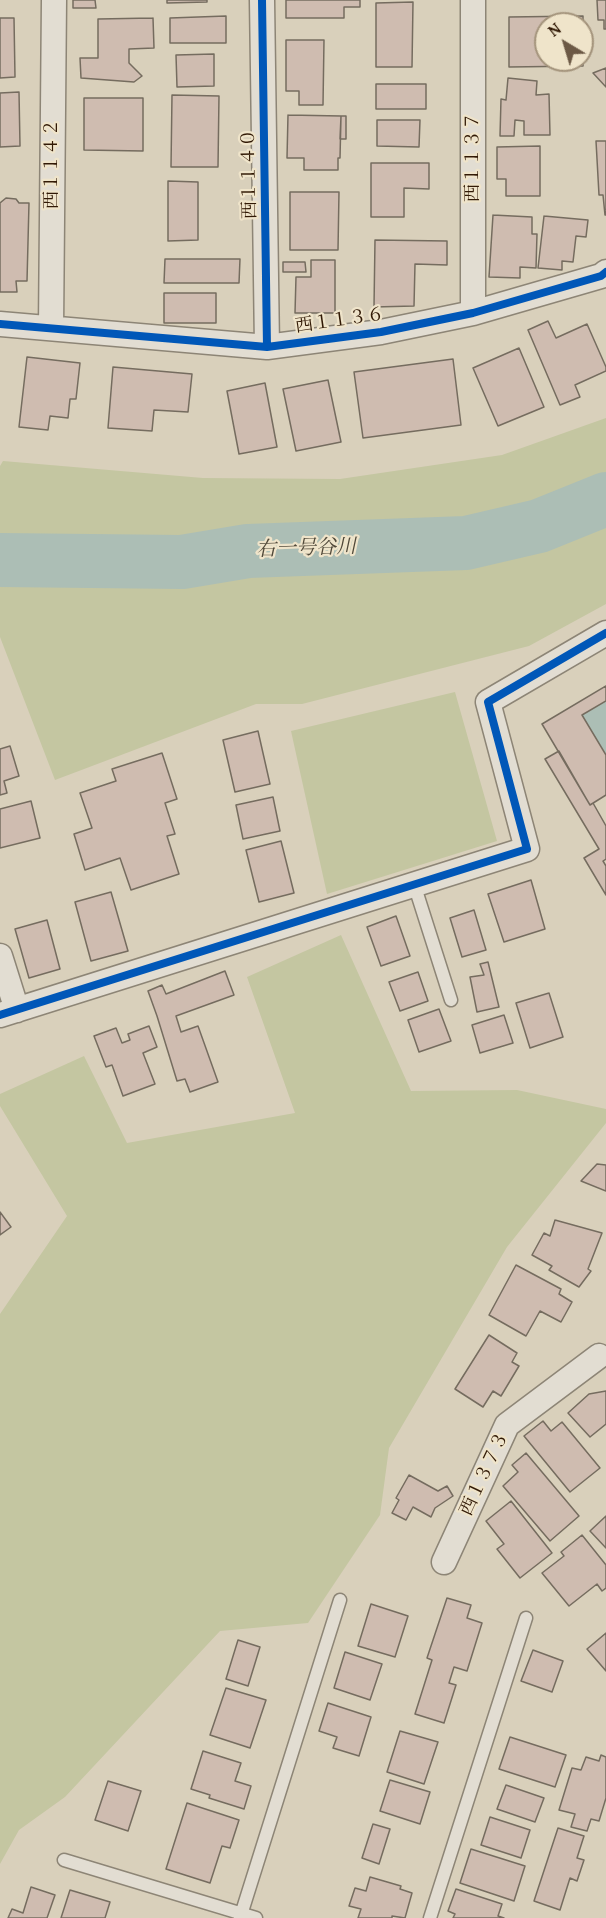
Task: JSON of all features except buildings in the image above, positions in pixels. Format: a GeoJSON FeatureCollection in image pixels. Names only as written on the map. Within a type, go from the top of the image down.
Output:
{"type":"FeatureCollection","features":[{"type":"Feature","properties":{"kind":"street","name":"西１１４２"},"geometry":{"type":"LineString","coordinates":[[51,328],[54,0]]}},
{"type":"Feature","properties":{"kind":"street","name":"西１１４０"},"geometry":{"type":"LineString","coordinates":[[262,0],[267,346]]}},
{"type":"Feature","properties":{"kind":"street","name":"西１１３７"},"geometry":{"type":"LineString","coordinates":[[473,0],[473,313]]}},
{"type":"Feature","properties":{"kind":"street","name":"西１１３６"},"geometry":{"type":"LineString","coordinates":[[0,324],[267,346],[381,332],[473,313],[601,276],[606,272]]}},
{"type":"Feature","properties":{"kind":"street"},"geometry":{"type":"LineString","coordinates":[[0,956],[8,1012],[527,849],[488,702],[606,633]]}},
{"type":"Feature","properties":{"kind":"street","name":"西１３７３"},"geometry":{"type":"LineString","coordinates":[[444,1562],[507,1425],[604,1353]]}},
{"type":"Feature","properties":{"kind":"lane"},"geometry":{"type":"LineString","coordinates":[[414,884],[451,1000]]}},
{"type":"Feature","properties":{"kind":"lane"},"geometry":{"type":"LineString","coordinates":[[241,1916],[340,1600]]}},
{"type":"Feature","properties":{"kind":"lane"},"geometry":{"type":"LineString","coordinates":[[430,1918],[526,1618]]}},
{"type":"Feature","properties":{"kind":"lane"},"geometry":{"type":"LineString","coordinates":[[64,1860],[241,1916],[256,1918]]}},
{"type":"Feature","properties":{"kind":"green space"},"geometry":{"type":"Polygon","coordinates":[[[606,418],[606,604],[529,646],[302,704],[256,704],[55,780],[0,637],[0,466],[3,461],[203,478],[340,479],[502,455],[606,418]]]}},
{"type":"Feature","properties":{"kind":"green space"},"geometry":{"type":"Polygon","coordinates":[[[455,692],[497,841],[327,894],[291,731],[455,692]]]}},
{"type":"Feature","properties":{"kind":"green space"},"geometry":{"type":"Polygon","coordinates":[[[341,935],[411,1091],[517,1090],[606,1109],[606,1123],[507,1247],[389,1448],[380,1515],[308,1623],[220,1631],[65,1797],[19,1830],[0,1864],[0,1314],[67,1216],[0,1106],[0,1094],[84,1056],[127,1143],[295,1113],[247,977],[341,935]]]}},
{"type":"Feature","properties":{"kind":"shaded area"},"geometry":{"type":"Polygon","coordinates":[[[606,701],[606,755],[582,715],[606,701]]]}},
{"type":"Feature","properties":{"kind":"waterway","name":"右一号谷川"},"geometry":{"type":"LineString","coordinates":[[0,560],[182,562],[248,551],[466,543],[539,526],[606,499]]}},
{"type":"Feature","properties":{"kind":"cycle path"},"geometry":{"type":"LineString","coordinates":[[262,0],[267,347]]}},
{"type":"Feature","properties":{"kind":"cycle path"},"geometry":{"type":"LineString","coordinates":[[0,324],[267,347],[381,332],[473,313],[601,276],[606,272]]}},
{"type":"Feature","properties":{"kind":"cycle path"},"geometry":{"type":"LineString","coordinates":[[0,1015],[527,849],[488,702],[606,633]]}}]}
